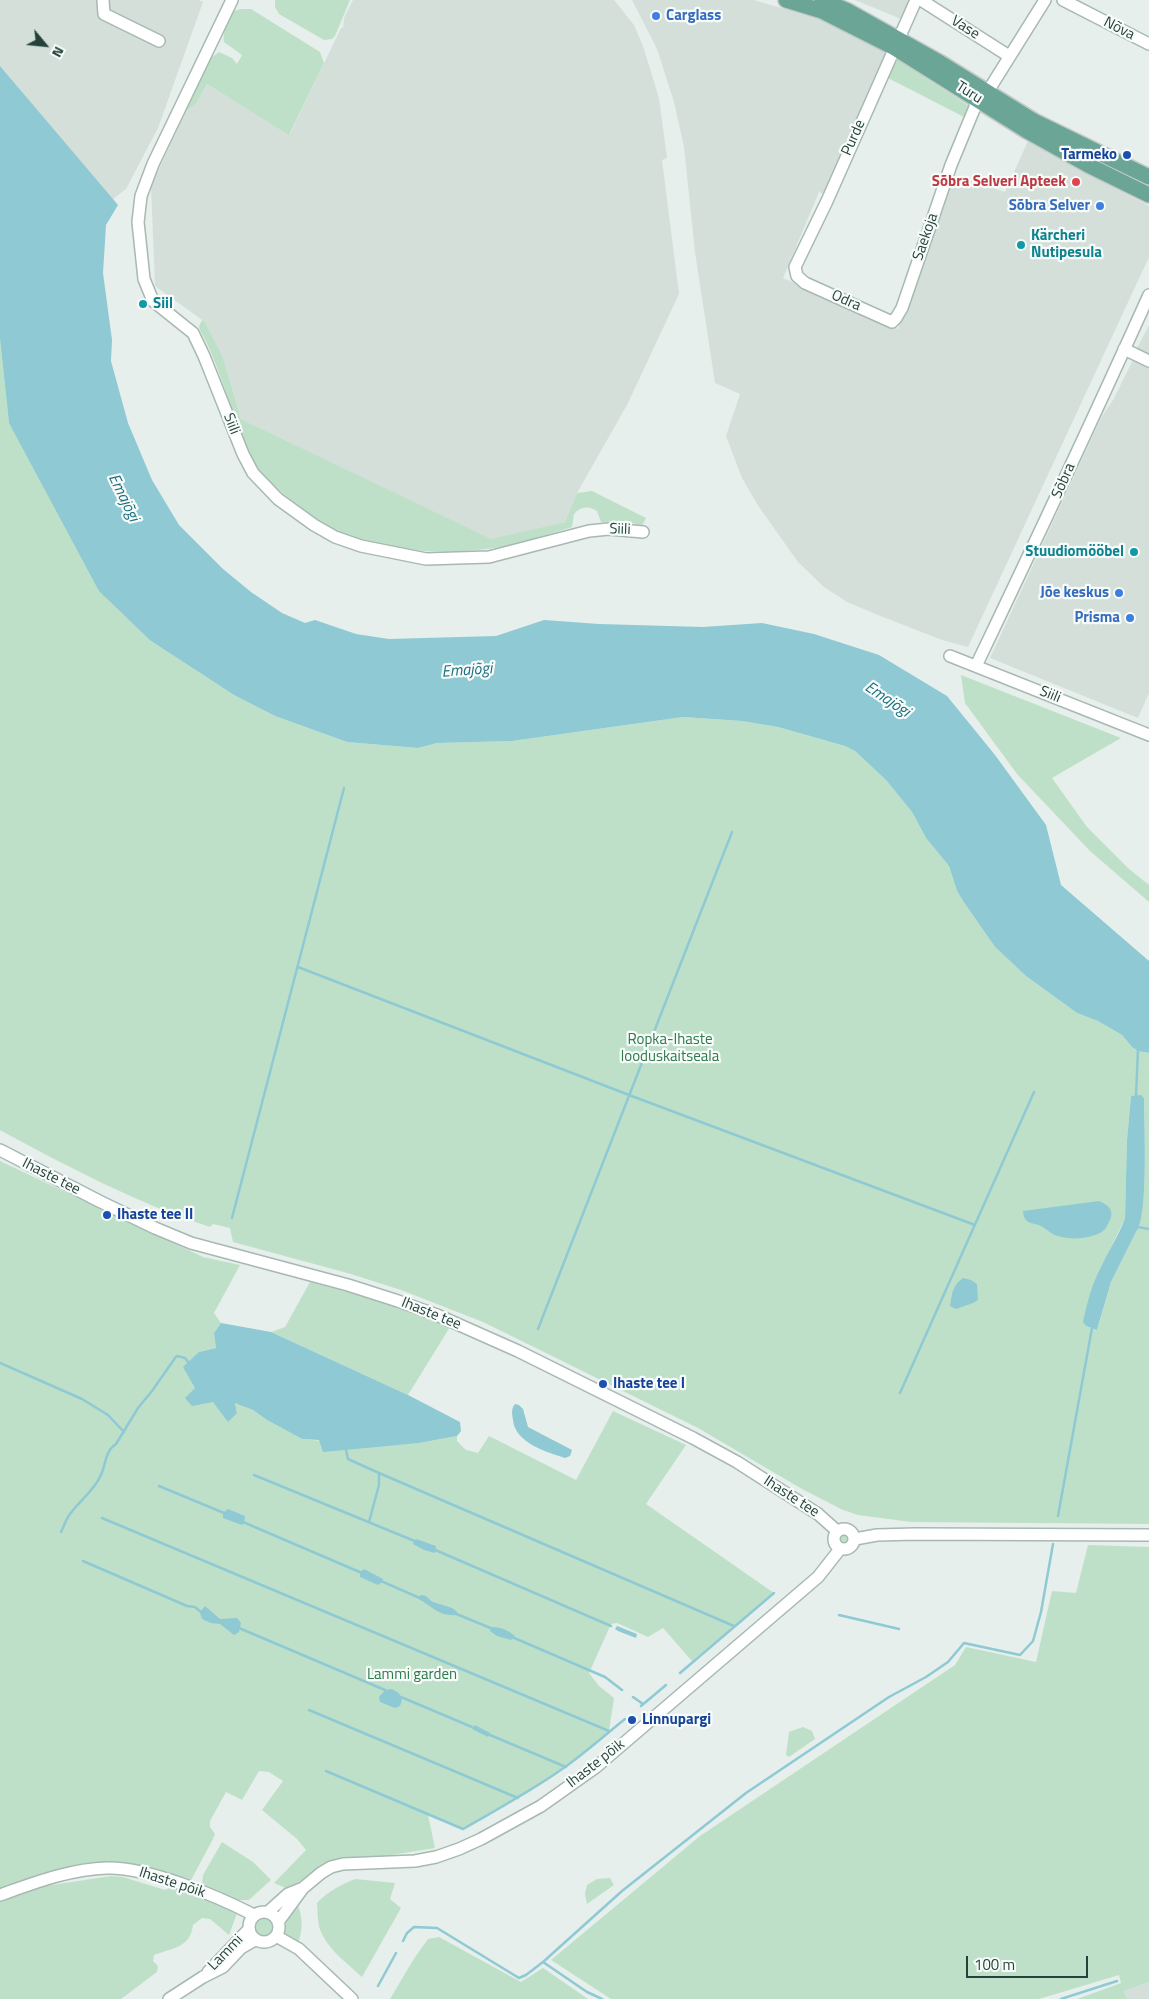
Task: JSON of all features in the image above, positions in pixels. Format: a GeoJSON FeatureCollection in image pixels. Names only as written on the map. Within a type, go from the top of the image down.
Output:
{"type":"FeatureCollection","features":[{"type":"Feature","properties":{"kind":"main road","name":"Turu"},"geometry":{"type":"LineString","coordinates":[[786,0],[807,3],[896,42]]}},
{"type":"Feature","properties":{"kind":"main road","name":"Turu"},"geometry":{"type":"LineString","coordinates":[[822,0],[848,11],[983,96],[1036,136],[1088,165],[1149,195]]}},
{"type":"Feature","properties":{"kind":"main road","name":"Turu"},"geometry":{"type":"LineString","coordinates":[[983,96],[1149,176]]}},
{"type":"Feature","properties":{"kind":"street"},"geometry":{"type":"LineString","coordinates":[[104,0],[104,14],[159,41]]}},
{"type":"Feature","properties":{"kind":"street","name":"Siili"},"geometry":{"type":"LineString","coordinates":[[232,0],[153,164],[140,196],[138,222],[144,279],[153,301],[193,333],[204,356],[242,454],[253,473],[278,499],[314,525],[335,537],[360,546],[426,559],[489,557],[589,531],[609,529],[643,532]]}},
{"type":"Feature","properties":{"kind":"street","name":"Purde"},"geometry":{"type":"LineString","coordinates":[[797,276],[795,266],[797,260],[827,201],[916,0]]}},
{"type":"Feature","properties":{"kind":"street","name":"Vase"},"geometry":{"type":"LineString","coordinates":[[921,0],[1009,56]]}},
{"type":"Feature","properties":{"kind":"street","name":"Saekoja"},"geometry":{"type":"LineString","coordinates":[[896,318],[902,308],[951,165],[975,107],[1045,0]]}},
{"type":"Feature","properties":{"kind":"street","name":"Nõva"},"geometry":{"type":"LineString","coordinates":[[1063,0],[1149,44]]}},
{"type":"Feature","properties":{"kind":"street","name":"Odra"},"geometry":{"type":"LineString","coordinates":[[797,276],[805,283],[892,322],[896,318]]}},
{"type":"Feature","properties":{"kind":"street","name":"Sõbra"},"geometry":{"type":"LineString","coordinates":[[976,666],[1049,514],[1149,295]]}},
{"type":"Feature","properties":{"kind":"street"},"geometry":{"type":"LineString","coordinates":[[1124,349],[1149,361]]}},
{"type":"Feature","properties":{"kind":"street","name":"Siili"},"geometry":{"type":"LineString","coordinates":[[950,656],[1149,735]]}},
{"type":"Feature","properties":{"kind":"street","name":"Ihaste tee"},"geometry":{"type":"LineString","coordinates":[[0,1150],[155,1228],[191,1242],[348,1284],[437,1315],[518,1351],[693,1438],[737,1462],[818,1514],[837,1531]]}},
{"type":"Feature","properties":{"kind":"street"},"geometry":{"type":"LineString","coordinates":[[846,1529],[852,1532],[854,1539],[850,1548],[840,1549],[834,1541],[837,1531],[846,1529]]}},
{"type":"Feature","properties":{"kind":"street"},"geometry":{"type":"LineString","coordinates":[[854,1539],[877,1535],[915,1534],[1149,1535]]}},
{"type":"Feature","properties":{"kind":"street","name":"Ihaste põik"},"geometry":{"type":"LineString","coordinates":[[278,1922],[303,1888],[331,1867],[343,1864],[415,1861],[436,1857],[459,1849],[541,1806],[596,1767],[785,1606],[818,1577],[840,1549]]}},
{"type":"Feature","properties":{"kind":"street","name":"Ihaste põik"},"geometry":{"type":"LineString","coordinates":[[0,1895],[68,1874],[106,1868],[128,1869],[150,1874],[198,1891],[235,1905],[254,1915]]}},
{"type":"Feature","properties":{"kind":"street","name":"Ihaste põik"},"geometry":{"type":"LineString","coordinates":[[268,1912],[288,1894],[303,1888]]}},
{"type":"Feature","properties":{"kind":"street"},"geometry":{"type":"LineString","coordinates":[[268,1912],[276,1917],[279,1927],[272,1939],[263,1943],[255,1940],[249,1930],[251,1919],[254,1915],[268,1912]]}},
{"type":"Feature","properties":{"kind":"street","name":"Lammi"},"geometry":{"type":"LineString","coordinates":[[203,1977],[249,1930]]}},
{"type":"Feature","properties":{"kind":"street"},"geometry":{"type":"LineString","coordinates":[[272,1939],[299,1949],[352,1999]]}},
{"type":"Feature","properties":{"kind":"street","name":"Lammi"},"geometry":{"type":"LineString","coordinates":[[169,1999],[203,1977],[223,1967],[241,1948],[255,1940]]}},
{"type":"Feature","properties":{"kind":"shaded area"},"geometry":{"type":"Polygon","coordinates":[[[0,0],[199,0],[203,2],[158,128],[126,189],[112,200],[0,66],[0,0]]]}},
{"type":"Feature","properties":{"kind":"shaded area"},"geometry":{"type":"Polygon","coordinates":[[[353,0],[614,0],[634,25],[643,46],[659,98],[667,158],[662,160],[679,294],[628,403],[577,493],[565,522],[491,540],[241,419],[223,357],[205,322],[155,286],[151,186],[186,111],[196,104],[207,84],[290,134],[341,28],[343,28],[344,18],[353,0]]]}},
{"type":"Feature","properties":{"kind":"shaded area"},"geometry":{"type":"Polygon","coordinates":[[[632,0],[754,0],[822,20],[886,52],[824,194],[819,192],[783,278],[898,329],[953,175],[1005,192],[1028,141],[1149,206],[1149,257],[968,647],[942,640],[878,615],[847,602],[824,587],[798,562],[759,507],[742,478],[726,436],[740,394],[715,383],[695,252],[684,147],[674,102],[657,49],[632,0]]]}},
{"type":"Feature","properties":{"kind":"shaded area"},"geometry":{"type":"Polygon","coordinates":[[[855,0],[910,0],[901,19],[855,0]]]}},
{"type":"Feature","properties":{"kind":"shaded area"},"geometry":{"type":"Polygon","coordinates":[[[1149,325],[1149,354],[1137,348],[1149,325]]]}},
{"type":"Feature","properties":{"kind":"shaded area"},"geometry":{"type":"Polygon","coordinates":[[[1133,360],[1149,367],[1149,693],[1138,718],[990,658],[1102,416],[1113,400],[1133,360]]]}},
{"type":"Feature","properties":{"kind":"shaded area"},"geometry":{"type":"Polygon","coordinates":[[[1149,1982],[1149,1999],[1127,1999],[1124,1991],[1149,1982]]]}},
{"type":"Feature","properties":{"kind":"green space"},"geometry":{"type":"Polygon","coordinates":[[[275,0],[350,0],[335,36],[332,39],[324,40],[279,14],[275,7],[275,0]]]}},
{"type":"Feature","properties":{"kind":"green space"},"geometry":{"type":"Polygon","coordinates":[[[251,9],[320,52],[324,63],[289,135],[207,84],[196,104],[186,111],[211,58],[219,52],[232,58],[237,64],[242,55],[224,42],[224,34],[233,11],[251,9]]]}},
{"type":"Feature","properties":{"kind":"green space"},"geometry":{"type":"Polygon","coordinates":[[[897,60],[969,106],[964,117],[888,78],[897,60]]]}},
{"type":"Feature","properties":{"kind":"green space"},"geometry":{"type":"Polygon","coordinates":[[[202,320],[205,322],[223,357],[241,419],[491,539],[565,522],[577,493],[592,491],[646,518],[642,526],[629,522],[601,522],[597,511],[591,508],[579,509],[574,514],[572,527],[510,545],[469,551],[447,552],[401,549],[379,545],[339,532],[313,516],[284,494],[254,464],[237,425],[216,364],[200,330],[199,326],[202,320]]]}},
{"type":"Feature","properties":{"kind":"green space","name":"Ropka-Ihaste looduskaitseala"},"geometry":{"type":"Polygon","coordinates":[[[0,339],[9,423],[151,641],[234,695],[275,716],[347,742],[418,748],[437,743],[512,741],[683,717],[742,721],[778,727],[845,746],[855,751],[886,780],[912,812],[926,838],[949,866],[957,891],[995,947],[1026,976],[1077,1013],[1098,1021],[1122,1035],[1138,1051],[1149,1053],[1149,1524],[911,1522],[858,1515],[843,1510],[802,1489],[698,1428],[483,1322],[401,1290],[351,1274],[233,1242],[230,1228],[213,1224],[210,1227],[129,1196],[0,1130],[0,339]],[[1131,1096],[1127,1140],[1125,1218],[1094,1283],[1086,1326],[1097,1330],[1111,1282],[1140,1223],[1144,1190],[1144,1098],[1131,1096]]]}},
{"type":"Feature","properties":{"kind":"green space"},"geometry":{"type":"Polygon","coordinates":[[[961,675],[1121,738],[1052,778],[1087,827],[1129,869],[1149,885],[1149,902],[1090,851],[1017,774],[965,703],[961,675]]]}},
{"type":"Feature","properties":{"kind":"green space","name":"Lammi garden"},"geometry":{"type":"Polygon","coordinates":[[[0,1161],[203,1257],[240,1265],[214,1313],[221,1323],[214,1333],[216,1348],[199,1352],[213,1402],[237,1413],[235,1402],[253,1410],[302,1439],[377,1446],[419,1443],[457,1436],[457,1441],[466,1450],[478,1453],[489,1436],[576,1480],[613,1411],[686,1445],[646,1504],[774,1593],[692,1661],[663,1628],[648,1637],[617,1623],[611,1624],[589,1673],[599,1686],[614,1698],[609,1731],[575,1759],[539,1784],[463,1829],[428,1815],[435,1848],[323,1866],[288,1889],[274,1883],[306,1850],[297,1839],[262,1810],[283,1781],[269,1772],[259,1771],[242,1800],[226,1792],[210,1821],[210,1827],[215,1834],[213,1839],[189,1884],[138,1867],[108,1862],[67,1868],[0,1889],[0,1161]]]}},
{"type":"Feature","properties":{"kind":"green space"},"geometry":{"type":"Polygon","coordinates":[[[310,1282],[372,1298],[450,1327],[408,1395],[271,1332],[285,1327],[310,1282]]]}},
{"type":"Feature","properties":{"kind":"green space"},"geometry":{"type":"Polygon","coordinates":[[[844,1532],[850,1534],[852,1540],[850,1546],[844,1548],[838,1546],[836,1540],[838,1534],[844,1532]]]}},
{"type":"Feature","properties":{"kind":"green space"},"geometry":{"type":"Polygon","coordinates":[[[1088,1545],[1149,1547],[1149,1982],[1124,1991],[1127,1999],[1077,1999],[1121,1983],[1119,1975],[1039,1999],[611,1999],[551,1960],[700,1836],[955,1665],[966,1647],[1036,1662],[1052,1591],[1076,1593],[1088,1545]]]}},
{"type":"Feature","properties":{"kind":"green space"},"geometry":{"type":"Polygon","coordinates":[[[803,1727],[812,1731],[815,1739],[789,1757],[786,1755],[789,1732],[803,1727]]]}},
{"type":"Feature","properties":{"kind":"green space"},"geometry":{"type":"Polygon","coordinates":[[[222,1842],[253,1862],[271,1880],[249,1900],[234,1900],[202,1885],[203,1875],[222,1842]]]}},
{"type":"Feature","properties":{"kind":"green space"},"geometry":{"type":"Polygon","coordinates":[[[111,1876],[123,1877],[165,1890],[179,1884],[239,1908],[229,1935],[210,1919],[202,1918],[193,1925],[191,1933],[184,1943],[154,1955],[153,1961],[158,1966],[157,1972],[121,1999],[0,1999],[0,1895],[33,1883],[52,1885],[111,1876]]]}},
{"type":"Feature","properties":{"kind":"green space"},"geometry":{"type":"Polygon","coordinates":[[[610,1878],[614,1885],[587,1904],[585,1894],[587,1885],[597,1879],[610,1878]]]}},
{"type":"Feature","properties":{"kind":"green space"},"geometry":{"type":"Polygon","coordinates":[[[355,1879],[395,1883],[390,1899],[401,1908],[362,1977],[325,1940],[319,1927],[317,1903],[335,1889],[355,1879]]]}},
{"type":"Feature","properties":{"kind":"green space"},"geometry":{"type":"Polygon","coordinates":[[[297,1903],[302,1923],[298,1943],[289,1939],[284,1931],[289,1913],[297,1903]]]}},
{"type":"Feature","properties":{"kind":"green space"},"geometry":{"type":"Polygon","coordinates":[[[260,1917],[268,1917],[274,1923],[274,1931],[268,1937],[260,1937],[254,1931],[254,1923],[260,1917]]]}},
{"type":"Feature","properties":{"kind":"green space"},"geometry":{"type":"Polygon","coordinates":[[[439,1937],[521,1982],[543,1968],[588,1999],[390,1999],[428,1939],[439,1937]]]}},
{"type":"Feature","properties":{"kind":"water","name":"Emajõgi"},"geometry":{"type":"Polygon","coordinates":[[[0,66],[118,205],[106,225],[103,273],[112,340],[111,361],[128,423],[152,480],[179,525],[223,569],[251,592],[282,613],[305,623],[315,620],[356,634],[389,639],[496,636],[544,620],[599,624],[703,627],[762,623],[814,634],[879,655],[947,696],[995,755],[1046,825],[1061,885],[1149,961],[1149,1053],[1138,1051],[1122,1035],[1098,1021],[1077,1013],[1026,976],[995,947],[957,891],[949,866],[926,838],[912,812],[886,780],[855,751],[845,746],[778,727],[742,721],[683,717],[512,741],[437,743],[418,748],[347,742],[275,716],[234,695],[151,641],[99,591],[9,423],[0,339],[0,66]]]}},
{"type":"Feature","properties":{"kind":"water"},"geometry":{"type":"Polygon","coordinates":[[[1141,1095],[1144,1098],[1145,1168],[1143,1208],[1140,1223],[1111,1282],[1097,1330],[1086,1326],[1083,1322],[1095,1280],[1125,1218],[1127,1140],[1131,1096],[1141,1095]]]}},
{"type":"Feature","properties":{"kind":"water"},"geometry":{"type":"Polygon","coordinates":[[[1099,1201],[1111,1210],[1110,1220],[1106,1228],[1101,1232],[1085,1238],[1068,1238],[1056,1235],[1041,1226],[1027,1221],[1023,1211],[1099,1201]]]}},
{"type":"Feature","properties":{"kind":"water"},"geometry":{"type":"Polygon","coordinates":[[[963,1278],[977,1284],[978,1300],[956,1309],[950,1306],[952,1294],[957,1284],[963,1278]]]}},
{"type":"Feature","properties":{"kind":"water"},"geometry":{"type":"Polygon","coordinates":[[[221,1323],[271,1332],[408,1395],[460,1422],[461,1431],[457,1436],[419,1443],[323,1452],[319,1440],[302,1439],[253,1410],[235,1403],[237,1413],[228,1422],[213,1402],[192,1406],[185,1398],[195,1388],[183,1367],[199,1352],[216,1348],[214,1333],[221,1323]]]}},
{"type":"Feature","properties":{"kind":"water"},"geometry":{"type":"Polygon","coordinates":[[[515,1404],[523,1409],[528,1427],[572,1450],[570,1456],[565,1458],[541,1449],[519,1435],[513,1418],[512,1409],[515,1404]]]}},
{"type":"Feature","properties":{"kind":"water"},"geometry":{"type":"Polygon","coordinates":[[[228,1509],[245,1516],[242,1525],[223,1518],[223,1513],[228,1509]]]}},
{"type":"Feature","properties":{"kind":"water"},"geometry":{"type":"Polygon","coordinates":[[[416,1539],[436,1546],[435,1553],[413,1544],[416,1539]]]}},
{"type":"Feature","properties":{"kind":"water"},"geometry":{"type":"Polygon","coordinates":[[[364,1569],[383,1579],[382,1582],[378,1585],[360,1577],[360,1572],[364,1569]]]}},
{"type":"Feature","properties":{"kind":"water"},"geometry":{"type":"Polygon","coordinates":[[[422,1595],[433,1602],[452,1608],[457,1612],[457,1615],[436,1611],[419,1599],[419,1596],[422,1595]]]}},
{"type":"Feature","properties":{"kind":"water"},"geometry":{"type":"Polygon","coordinates":[[[205,1606],[220,1619],[237,1618],[241,1623],[239,1632],[234,1635],[220,1624],[202,1619],[200,1612],[205,1606]]]}},
{"type":"Feature","properties":{"kind":"water"},"geometry":{"type":"Polygon","coordinates":[[[617,1626],[637,1634],[636,1638],[618,1631],[615,1629],[617,1626]]]}},
{"type":"Feature","properties":{"kind":"water"},"geometry":{"type":"Polygon","coordinates":[[[492,1627],[504,1629],[515,1636],[511,1640],[497,1636],[490,1631],[492,1627]]]}},
{"type":"Feature","properties":{"kind":"water"},"geometry":{"type":"Polygon","coordinates":[[[392,1689],[401,1698],[400,1706],[395,1708],[380,1702],[379,1697],[385,1690],[392,1689]]]}},
{"type":"Feature","properties":{"kind":"water"},"geometry":{"type":"Polygon","coordinates":[[[475,1725],[490,1733],[488,1737],[472,1729],[475,1725]]]}},
{"type":"Feature","properties":{"kind":"waterway"},"geometry":{"type":"LineString","coordinates":[[232,1218],[344,788]]}},
{"type":"Feature","properties":{"kind":"waterway"},"geometry":{"type":"LineString","coordinates":[[538,1329],[732,832]]}},
{"type":"Feature","properties":{"kind":"waterway"},"geometry":{"type":"LineString","coordinates":[[298,967],[629,1095],[975,1225]]}},
{"type":"Feature","properties":{"kind":"waterway"},"geometry":{"type":"LineString","coordinates":[[1136,1096],[1138,1049]]}},
{"type":"Feature","properties":{"kind":"waterway"},"geometry":{"type":"LineString","coordinates":[[900,1393],[1034,1092]]}},
{"type":"Feature","properties":{"kind":"waterway"},"geometry":{"type":"LineString","coordinates":[[1138,1227],[1149,1229]]}},
{"type":"Feature","properties":{"kind":"waterway"},"geometry":{"type":"LineString","coordinates":[[1058,1516],[1092,1328]]}},
{"type":"Feature","properties":{"kind":"waterway"},"geometry":{"type":"LineString","coordinates":[[61,1532],[70,1514],[98,1481],[110,1450],[175,1358],[177,1356],[185,1358],[188,1362]]}},
{"type":"Feature","properties":{"kind":"waterway"},"geometry":{"type":"LineString","coordinates":[[0,1363],[82,1399],[108,1415],[124,1432]]}},
{"type":"Feature","properties":{"kind":"waterway"},"geometry":{"type":"LineString","coordinates":[[346,1450],[348,1459],[379,1473],[379,1485],[369,1522]]}},
{"type":"Feature","properties":{"kind":"waterway"},"geometry":{"type":"LineString","coordinates":[[379,1473],[734,1626]]}},
{"type":"Feature","properties":{"kind":"waterway"},"geometry":{"type":"LineString","coordinates":[[254,1475],[417,1542]]}},
{"type":"Feature","properties":{"kind":"waterway"},"geometry":{"type":"LineString","coordinates":[[159,1486],[224,1513]]}},
{"type":"Feature","properties":{"kind":"waterway"},"geometry":{"type":"LineString","coordinates":[[102,1518],[609,1731]]}},
{"type":"Feature","properties":{"kind":"waterway"},"geometry":{"type":"LineString","coordinates":[[243,1522],[362,1573]]}},
{"type":"Feature","properties":{"kind":"waterway"},"geometry":{"type":"LineString","coordinates":[[543,1962],[622,1891],[746,1793],[889,1697],[926,1677],[948,1662],[964,1643],[1020,1655],[1033,1641],[1041,1612],[1053,1544]]}},
{"type":"Feature","properties":{"kind":"waterway"},"geometry":{"type":"LineString","coordinates":[[433,1549],[611,1626]]}},
{"type":"Feature","properties":{"kind":"waterway"},"geometry":{"type":"LineString","coordinates":[[83,1561],[187,1606],[195,1607],[202,1613]]}},
{"type":"Feature","properties":{"kind":"waterway"},"geometry":{"type":"LineString","coordinates":[[381,1581],[422,1599]]}},
{"type":"Feature","properties":{"kind":"waterway"},"geometry":{"type":"LineString","coordinates":[[680,1673],[774,1593]]}},
{"type":"Feature","properties":{"kind":"waterway"},"geometry":{"type":"LineString","coordinates":[[454,1613],[493,1629]]}},
{"type":"Feature","properties":{"kind":"waterway"},"geometry":{"type":"LineString","coordinates":[[839,1615],[899,1629]]}},
{"type":"Feature","properties":{"kind":"waterway"},"geometry":{"type":"LineString","coordinates":[[239,1628],[385,1690]]}},
{"type":"Feature","properties":{"kind":"waterway"},"geometry":{"type":"LineString","coordinates":[[512,1637],[605,1677],[622,1690]]}},
{"type":"Feature","properties":{"kind":"waterway"},"geometry":{"type":"LineString","coordinates":[[641,1706],[666,1685]]}},
{"type":"Feature","properties":{"kind":"waterway"},"geometry":{"type":"LineString","coordinates":[[401,1697],[472,1727]]}},
{"type":"Feature","properties":{"kind":"waterway"},"geometry":{"type":"LineString","coordinates":[[633,1697],[643,1704]]}},
{"type":"Feature","properties":{"kind":"waterway"},"geometry":{"type":"LineString","coordinates":[[309,1710],[518,1798]]}},
{"type":"Feature","properties":{"kind":"waterway"},"geometry":{"type":"LineString","coordinates":[[326,1771],[463,1829],[553,1775],[625,1719]]}},
{"type":"Feature","properties":{"kind":"waterway"},"geometry":{"type":"LineString","coordinates":[[490,1735],[566,1767]]}},
{"type":"Feature","properties":{"kind":"waterway"},"geometry":{"type":"LineString","coordinates":[[403,1941],[407,1933],[414,1927],[437,1928],[519,1978],[543,1962],[587,1992],[602,1999]]}},
{"type":"Feature","properties":{"kind":"waterway"},"geometry":{"type":"LineString","coordinates":[[378,1986],[396,1953]]}},
{"type":"Feature","properties":{"kind":"waterway"},"geometry":{"type":"LineString","coordinates":[[1061,1999],[1117,1981]]}},
{"type":"Feature","properties":{"kind":"place","name":"Carglass"},"geometry":{"type":"Point","coordinates":[656,16]}},
{"type":"Feature","properties":{"kind":"place","name":"Tarmeko"},"geometry":{"type":"Point","coordinates":[1127,155]}},
{"type":"Feature","properties":{"kind":"place","name":"Sõbra Selveri Apteek"},"geometry":{"type":"Point","coordinates":[1076,182]}},
{"type":"Feature","properties":{"kind":"place","name":"Sõbra Selver"},"geometry":{"type":"Point","coordinates":[1100,206]}},
{"type":"Feature","properties":{"kind":"place","name":"Kärcheri Nutipesula"},"geometry":{"type":"Point","coordinates":[1021,245]}},
{"type":"Feature","properties":{"kind":"place","name":"Siil"},"geometry":{"type":"Point","coordinates":[143,304]}},
{"type":"Feature","properties":{"kind":"place","name":"Stuudiomööbel"},"geometry":{"type":"Point","coordinates":[1134,552]}},
{"type":"Feature","properties":{"kind":"place","name":"Jõe keskus"},"geometry":{"type":"Point","coordinates":[1119,593]}},
{"type":"Feature","properties":{"kind":"place","name":"Prisma"},"geometry":{"type":"Point","coordinates":[1130,618]}},
{"type":"Feature","properties":{"kind":"place","name":"Ihaste tee II"},"geometry":{"type":"Point","coordinates":[107,1215]}},
{"type":"Feature","properties":{"kind":"place","name":"Ihaste tee I"},"geometry":{"type":"Point","coordinates":[603,1384]}},
{"type":"Feature","properties":{"kind":"place","name":"Linnupargi"},"geometry":{"type":"Point","coordinates":[632,1720]}}]}
